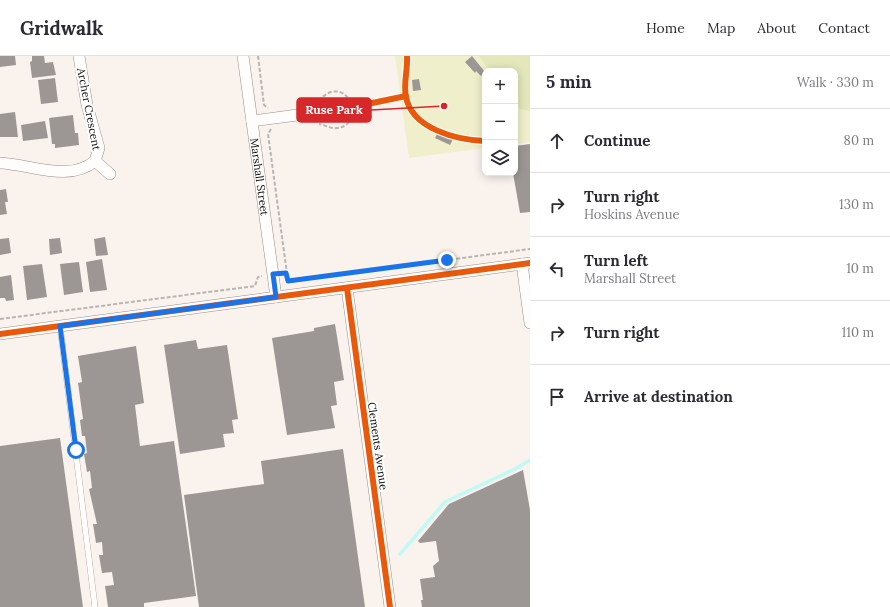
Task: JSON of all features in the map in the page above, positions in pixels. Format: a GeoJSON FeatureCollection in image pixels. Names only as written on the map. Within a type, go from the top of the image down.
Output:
{"type":"FeatureCollection","features":[{"type":"Feature","properties":{"kind":"street","name":"Archer Crescent"},"geometry":{"type":"LineString","coordinates":[[0,162],[53,171],[81,168],[95,161],[99,148],[87,105],[79,56]]}},
{"type":"Feature","properties":{"kind":"street","name":"Marshall Street"},"geometry":{"type":"LineString","coordinates":[[243,56],[276,297]]}},
{"type":"Feature","properties":{"kind":"street"},"geometry":{"type":"LineString","coordinates":[[252,121],[336,110]]}},
{"type":"Feature","properties":{"kind":"street","name":"Archer Crescent"},"geometry":{"type":"LineString","coordinates":[[95,161],[110,174]]}},
{"type":"Feature","properties":{"kind":"street"},"geometry":{"type":"LineString","coordinates":[[0,334],[526,264],[530,323]]}},
{"type":"Feature","properties":{"kind":"street","name":"Clements Avenue"},"geometry":{"type":"LineString","coordinates":[[347,288],[390,607]]}},
{"type":"Feature","properties":{"kind":"lane"},"geometry":{"type":"LineString","coordinates":[[60,326],[95,607]]}},
{"type":"Feature","properties":{"kind":"path"},"geometry":{"type":"LineString","coordinates":[[258,56],[264,105],[268,108],[275,107]]}},
{"type":"Feature","properties":{"kind":"path"},"geometry":{"type":"LineString","coordinates":[[316,101],[330,92],[339,92],[349,99],[353,107],[352,116],[342,127],[334,128],[317,124]]}},
{"type":"Feature","properties":{"kind":"path"},"geometry":{"type":"LineString","coordinates":[[353,107],[360,106]]}},
{"type":"Feature","properties":{"kind":"path"},"geometry":{"type":"LineString","coordinates":[[277,128],[271,129],[268,134],[288,281],[530,249]]}},
{"type":"Feature","properties":{"kind":"path"},"geometry":{"type":"LineString","coordinates":[[0,319],[255,286],[258,277],[286,273]]}},
{"type":"Feature","properties":{"kind":"green space"},"geometry":{"type":"Polygon","coordinates":[[[395,56],[513,56],[530,70],[530,142],[518,144],[518,68],[482,68],[482,148],[409,158],[395,56]]]}},
{"type":"Feature","properties":{"kind":"green space"},"geometry":{"type":"Polygon","coordinates":[[[479,56],[530,56],[530,111],[520,109],[518,107],[518,68],[488,68],[479,56]]]}},
{"type":"Feature","properties":{"kind":"building"},"geometry":{"type":"Polygon","coordinates":[[[0,56],[15,56],[16,65],[0,67],[0,56]]]}},
{"type":"Feature","properties":{"kind":"building"},"geometry":{"type":"Polygon","coordinates":[[[32,56],[44,56],[45,63],[53,62],[56,75],[32,78],[30,62],[32,61],[32,56]]]}},
{"type":"Feature","properties":{"kind":"building"},"geometry":{"type":"Polygon","coordinates":[[[472,56],[482,68],[482,75],[481,76],[476,71],[475,73],[465,62],[472,56]]]}},
{"type":"Feature","properties":{"kind":"building"},"geometry":{"type":"Polygon","coordinates":[[[55,78],[58,102],[41,104],[38,80],[55,78]]]}},
{"type":"Feature","properties":{"kind":"building"},"geometry":{"type":"Polygon","coordinates":[[[419,79],[421,90],[413,91],[412,80],[419,79]]]}},
{"type":"Feature","properties":{"kind":"building"},"geometry":{"type":"Polygon","coordinates":[[[15,112],[18,137],[0,137],[0,114],[15,112]]]}},
{"type":"Feature","properties":{"kind":"building"},"geometry":{"type":"Polygon","coordinates":[[[73,115],[75,133],[78,133],[79,145],[55,148],[55,144],[52,144],[49,118],[73,115]]]}},
{"type":"Feature","properties":{"kind":"building"},"geometry":{"type":"Polygon","coordinates":[[[45,121],[48,138],[23,141],[21,125],[45,121]]]}},
{"type":"Feature","properties":{"kind":"building"},"geometry":{"type":"Polygon","coordinates":[[[438,132],[453,139],[450,145],[435,138],[438,132]]]}},
{"type":"Feature","properties":{"kind":"building"},"geometry":{"type":"Polygon","coordinates":[[[530,144],[530,212],[520,213],[514,176],[518,176],[518,146],[530,144]]]}},
{"type":"Feature","properties":{"kind":"building"},"geometry":{"type":"Polygon","coordinates":[[[6,189],[8,202],[5,202],[7,214],[0,215],[0,190],[6,189]]]}},
{"type":"Feature","properties":{"kind":"building"},"geometry":{"type":"Polygon","coordinates":[[[105,237],[108,255],[96,256],[94,239],[105,237]]]}},
{"type":"Feature","properties":{"kind":"building"},"geometry":{"type":"Polygon","coordinates":[[[9,238],[11,253],[0,255],[0,239],[9,238]]]}},
{"type":"Feature","properties":{"kind":"building"},"geometry":{"type":"Polygon","coordinates":[[[60,238],[62,253],[50,255],[49,239],[60,238]]]}},
{"type":"Feature","properties":{"kind":"building"},"geometry":{"type":"Polygon","coordinates":[[[102,259],[107,290],[90,292],[86,262],[102,259]]]}},
{"type":"Feature","properties":{"kind":"building"},"geometry":{"type":"Polygon","coordinates":[[[79,262],[83,292],[64,295],[60,264],[79,262]]]}},
{"type":"Feature","properties":{"kind":"building"},"geometry":{"type":"Polygon","coordinates":[[[42,264],[47,297],[27,300],[23,266],[42,264]]]}},
{"type":"Feature","properties":{"kind":"building"},"geometry":{"type":"Polygon","coordinates":[[[11,275],[14,300],[6,301],[5,298],[0,298],[0,277],[11,275]]]}},
{"type":"Feature","properties":{"kind":"building"},"geometry":{"type":"Polygon","coordinates":[[[335,324],[344,380],[334,382],[337,405],[331,406],[335,428],[287,435],[272,338],[314,331],[314,328],[335,324]]]}},
{"type":"Feature","properties":{"kind":"building"},"geometry":{"type":"Polygon","coordinates":[[[196,340],[198,349],[227,345],[238,419],[232,420],[234,433],[223,434],[225,447],[180,454],[164,345],[196,340]]]}},
{"type":"Feature","properties":{"kind":"building"},"geometry":{"type":"Polygon","coordinates":[[[136,346],[144,403],[135,405],[140,446],[174,441],[196,596],[144,603],[144,607],[108,607],[105,586],[114,585],[112,572],[102,573],[99,555],[103,555],[102,542],[96,543],[93,524],[97,524],[89,489],[92,488],[90,471],[87,472],[84,454],[87,453],[85,436],[82,436],[80,420],[83,419],[78,383],[82,382],[78,356],[136,346]]]}},
{"type":"Feature","properties":{"kind":"building"},"geometry":{"type":"Polygon","coordinates":[[[60,438],[83,607],[0,607],[0,446],[60,438]]]}},
{"type":"Feature","properties":{"kind":"building"},"geometry":{"type":"Polygon","coordinates":[[[343,449],[365,607],[199,607],[184,495],[264,484],[261,461],[343,449]]]}},
{"type":"Feature","properties":{"kind":"building"},"geometry":{"type":"Polygon","coordinates":[[[523,470],[530,510],[530,607],[422,607],[421,600],[423,600],[420,579],[435,577],[433,566],[439,561],[436,541],[420,543],[418,541],[449,504],[523,470]]]}},
{"type":"Feature","properties":{"kind":"waterway"},"geometry":{"type":"LineString","coordinates":[[400,554],[445,502],[517,468],[530,460]]}},
{"type":"Feature","properties":{"kind":"cycle path"},"geometry":{"type":"LineString","coordinates":[[407,56],[405,87],[406,97],[410,108],[417,117],[426,125],[437,131],[462,138],[482,141]]}},
{"type":"Feature","properties":{"kind":"cycle path"},"geometry":{"type":"LineString","coordinates":[[353,107],[406,96]]}},
{"type":"Feature","properties":{"kind":"cycle path"},"geometry":{"type":"LineString","coordinates":[[0,334],[530,263]]}},
{"type":"Feature","properties":{"kind":"cycle path"},"geometry":{"type":"LineString","coordinates":[[347,288],[390,607]]}},
{"type":"Feature","properties":{"kind":"place","name":"Ruse Park"},"geometry":{"type":"Point","coordinates":[444,106]}},
{"type":"Feature","properties":{"kind":"route"},"geometry":{"type":"LineString","coordinates":[[76,450],[60,326],[276,297],[273,274],[286,273],[288,281],[447,260]]}}]}
